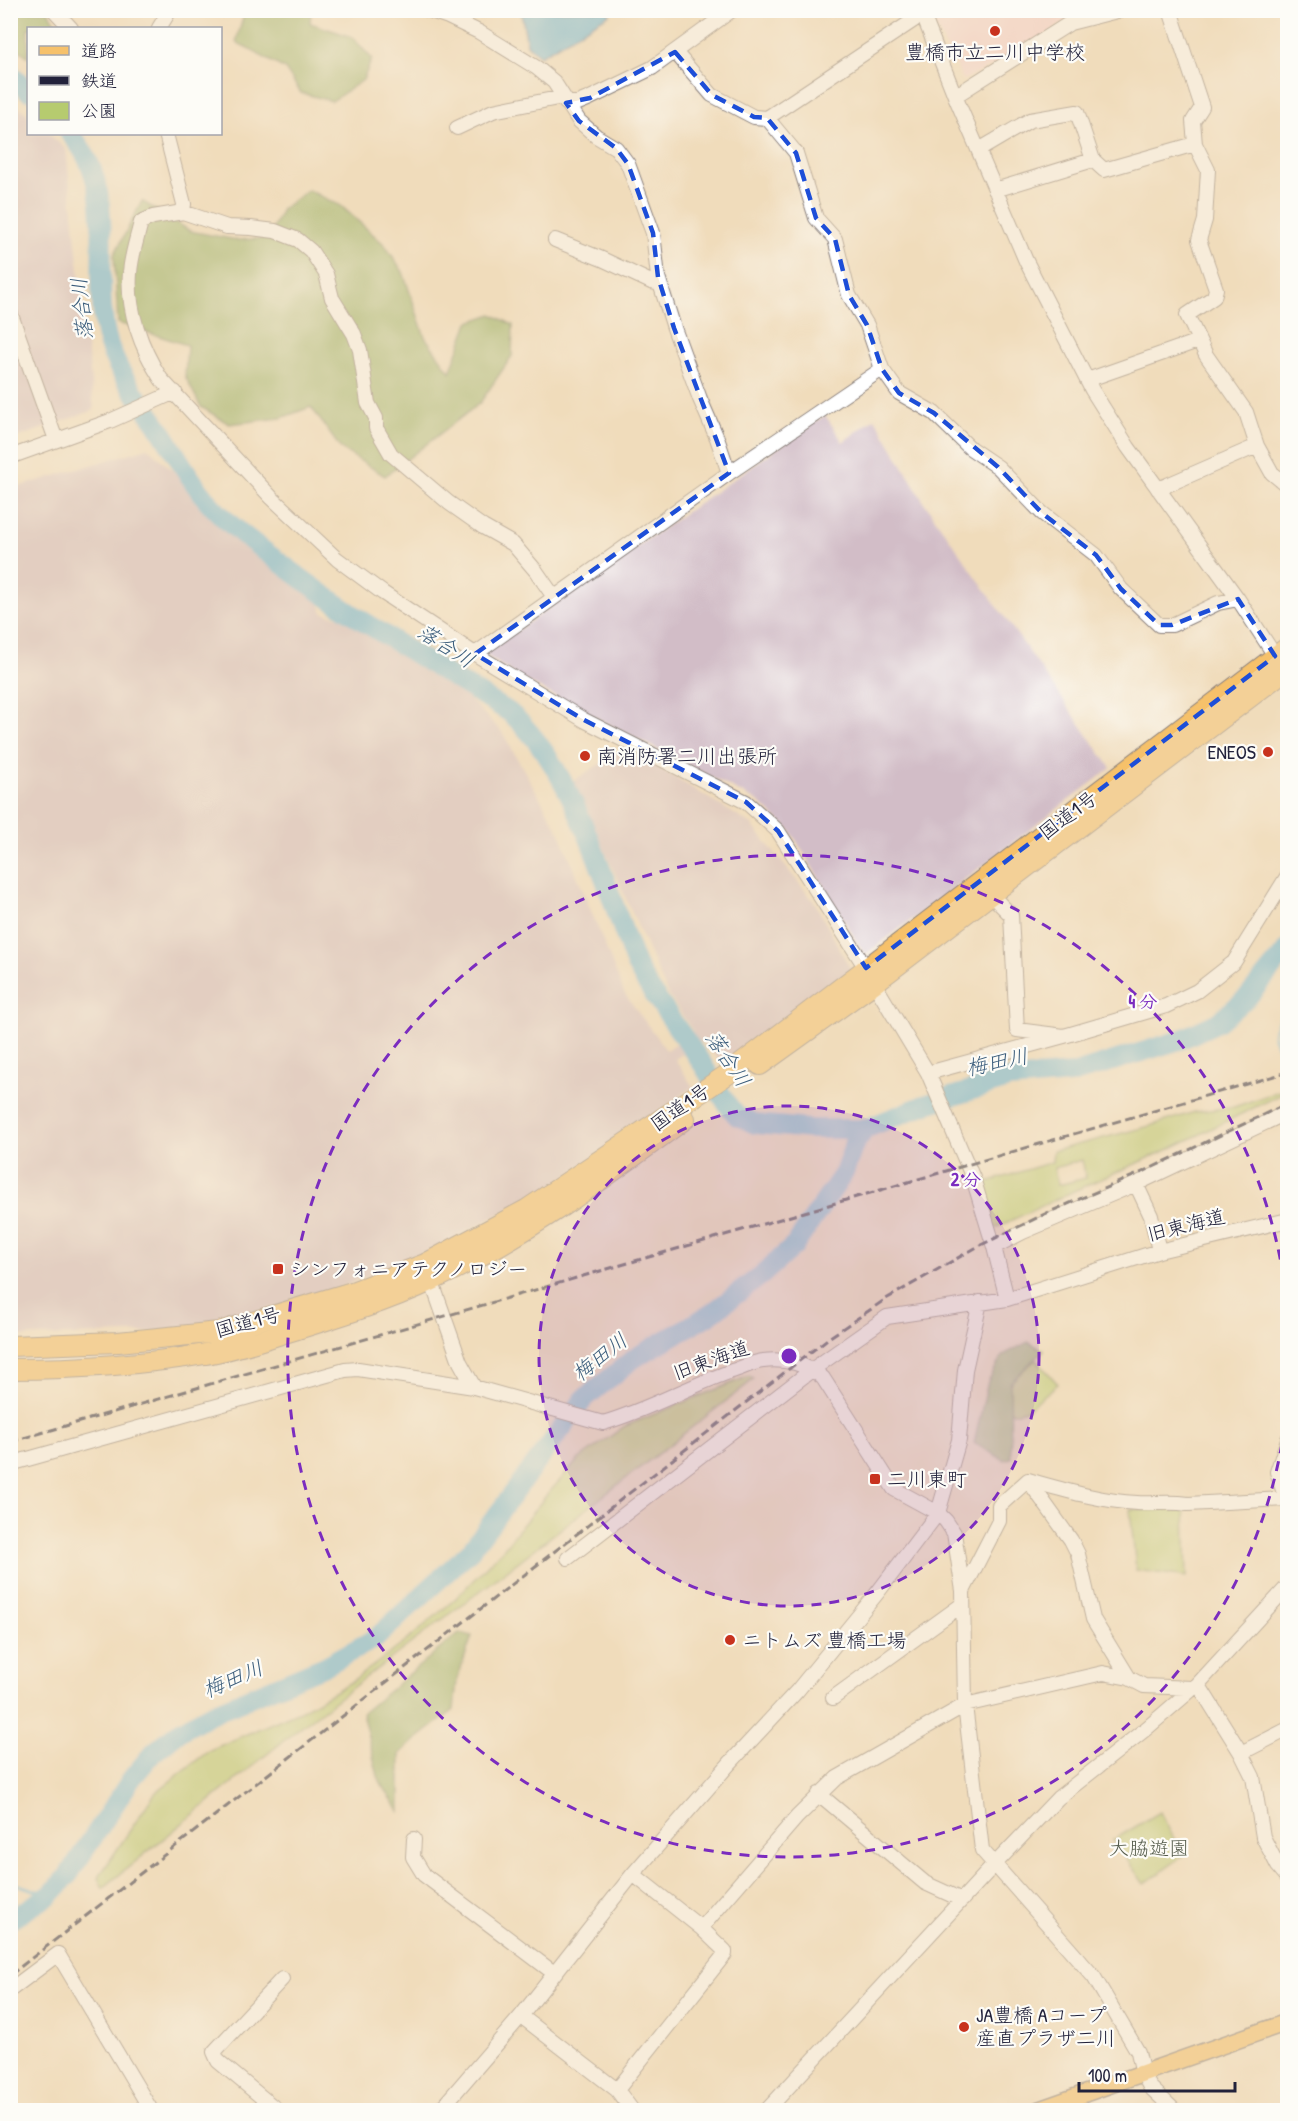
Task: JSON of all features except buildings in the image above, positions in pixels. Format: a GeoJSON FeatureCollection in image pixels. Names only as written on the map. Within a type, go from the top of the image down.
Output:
{"type":"FeatureCollection","features":[{"type":"Feature","properties":{"kind":"highway","name":"国道1号"},"geometry":{"type":"LineString","coordinates":[[870,976],[990,894],[1284,664]]}},
{"type":"Feature","properties":{"kind":"highway","name":"国道1号"},"geometry":{"type":"LineString","coordinates":[[10,1346],[118,1342],[219,1332],[429,1272],[485,1253],[583,1194],[703,1099],[1284,664]]}},
{"type":"Feature","properties":{"kind":"highway","name":"国道1号"},"geometry":{"type":"LineString","coordinates":[[10,1369],[119,1365],[206,1354],[358,1311],[429,1272]]}},
{"type":"Feature","properties":{"kind":"main road"},"geometry":{"type":"LineString","coordinates":[[1038,2110],[1287,2022]]}},
{"type":"Feature","properties":{"kind":"street"},"geometry":{"type":"LineString","coordinates":[[54,10],[70,27]]}},
{"type":"Feature","properties":{"kind":"street"},"geometry":{"type":"LineString","coordinates":[[160,27],[170,10]]}},
{"type":"Feature","properties":{"kind":"street"},"geometry":{"type":"LineString","coordinates":[[428,10],[459,22],[522,58],[554,82],[579,122],[616,148],[628,164],[653,233],[660,284],[674,328],[729,473]]}},
{"type":"Feature","properties":{"kind":"street"},"geometry":{"type":"LineString","coordinates":[[457,128],[493,111],[564,100],[578,103],[590,98],[652,68],[732,10]]}},
{"type":"Feature","properties":{"kind":"street"},"geometry":{"type":"LineString","coordinates":[[955,96],[1070,23],[1121,10]]}},
{"type":"Feature","properties":{"kind":"street"},"geometry":{"type":"LineString","coordinates":[[1170,10],[1202,107],[1193,121],[1196,144],[1208,170],[1205,220],[1199,240],[1216,290],[1214,297],[1187,315],[1198,341],[1246,412],[1257,446],[1272,473],[1287,486]]}},
{"type":"Feature","properties":{"kind":"street"},"geometry":{"type":"LineString","coordinates":[[675,52],[712,95],[754,117],[767,118],[922,12],[955,96],[1026,261],[1087,380],[1128,447],[1284,664]]}},
{"type":"Feature","properties":{"kind":"street"},"geometry":{"type":"LineString","coordinates":[[979,150],[1030,120],[1077,112],[1093,160],[1104,170],[1196,144]]}},
{"type":"Feature","properties":{"kind":"street"},"geometry":{"type":"LineString","coordinates":[[767,118],[796,153],[816,218],[835,239],[849,295],[867,325],[882,369],[899,393],[934,413],[970,448],[998,467],[1042,513],[1096,555],[1121,589],[1159,625],[1172,625],[1218,603],[1238,599]]}},
{"type":"Feature","properties":{"kind":"street"},"geometry":{"type":"LineString","coordinates":[[166,135],[184,204],[183,212]]}},
{"type":"Feature","properties":{"kind":"street"},"geometry":{"type":"LineString","coordinates":[[995,190],[1093,160]]}},
{"type":"Feature","properties":{"kind":"street"},"geometry":{"type":"LineString","coordinates":[[554,597],[513,544],[483,527],[449,503],[391,454],[376,428],[376,418],[368,403],[360,350],[354,334],[332,298],[326,274],[311,251],[298,240],[275,231],[227,227],[183,212],[144,219],[141,222],[130,272],[131,300],[138,331],[150,361],[161,379],[272,498],[337,559],[383,593],[475,654],[584,720],[746,802],[777,831],[870,976],[928,1075],[973,1178],[1007,1299]]}},
{"type":"Feature","properties":{"kind":"street"},"geometry":{"type":"LineString","coordinates":[[555,240],[660,284]]}},
{"type":"Feature","properties":{"kind":"street"},"geometry":{"type":"LineString","coordinates":[[10,312],[56,440]]}},
{"type":"Feature","properties":{"kind":"street"},"geometry":{"type":"LineString","coordinates":[[1087,380],[1198,341]]}},
{"type":"Feature","properties":{"kind":"street"},"geometry":{"type":"LineString","coordinates":[[475,654],[729,473],[882,369]]}},
{"type":"Feature","properties":{"kind":"street"},"geometry":{"type":"LineString","coordinates":[[10,457],[117,418],[175,392]]}},
{"type":"Feature","properties":{"kind":"street"},"geometry":{"type":"LineString","coordinates":[[1158,489],[1257,446]]}},
{"type":"Feature","properties":{"kind":"street"},"geometry":{"type":"LineString","coordinates":[[928,1075],[1166,1006],[1197,991],[1234,962],[1287,874]]}},
{"type":"Feature","properties":{"kind":"street"},"geometry":{"type":"LineString","coordinates":[[990,894],[1011,915],[1017,1030],[1064,1036]]}},
{"type":"Feature","properties":{"kind":"street"},"geometry":{"type":"LineString","coordinates":[[994,1247],[1023,1232],[1136,1185],[1287,1112]]}},
{"type":"Feature","properties":{"kind":"street"},"geometry":{"type":"LineString","coordinates":[[1136,1185],[1151,1216],[1159,1251]]}},
{"type":"Feature","properties":{"kind":"street","name":"旧東海道"},"geometry":{"type":"LineString","coordinates":[[10,1464],[345,1370],[358,1369],[474,1387],[603,1423],[706,1380],[762,1361],[788,1361],[813,1369],[887,1317],[1007,1299],[1159,1251],[1287,1220]]}},
{"type":"Feature","properties":{"kind":"street"},"geometry":{"type":"LineString","coordinates":[[429,1272],[460,1362],[474,1387]]}},
{"type":"Feature","properties":{"kind":"street"},"geometry":{"type":"LineString","coordinates":[[440,2110],[521,2016],[633,1874],[730,1763],[797,1691],[938,1514],[959,1440],[965,1371],[980,1302]]}},
{"type":"Feature","properties":{"kind":"street"},"geometry":{"type":"LineString","coordinates":[[567,1558],[813,1369],[823,1378],[894,1489],[938,1514],[954,1533],[963,1597],[965,1705],[982,1850],[1094,1977],[1138,2052],[1143,2074],[1150,2087],[1174,2110]]}},
{"type":"Feature","properties":{"kind":"street"},"geometry":{"type":"LineString","coordinates":[[1029,1480],[1102,1498],[1138,1503],[1287,1503],[1277,1472],[1287,1439]]}},
{"type":"Feature","properties":{"kind":"street"},"geometry":{"type":"LineString","coordinates":[[833,1698],[963,1597],[999,1521],[999,1506],[1029,1480]]}},
{"type":"Feature","properties":{"kind":"street"},"geometry":{"type":"LineString","coordinates":[[1029,1480],[1071,1540],[1078,1554],[1093,1618],[1129,1678]]}},
{"type":"Feature","properties":{"kind":"street"},"geometry":{"type":"LineString","coordinates":[[767,2110],[1058,1798],[1147,1728],[1195,1686],[1287,1586]]}},
{"type":"Feature","properties":{"kind":"street"},"geometry":{"type":"LineString","coordinates":[[701,1928],[819,1794],[837,1778],[965,1705],[1103,1673],[1129,1678],[1144,1686],[1195,1686]]}},
{"type":"Feature","properties":{"kind":"street"},"geometry":{"type":"LineString","coordinates":[[1195,1686],[1241,1753],[1253,1777],[1263,1837],[1287,1878]]}},
{"type":"Feature","properties":{"kind":"street"},"geometry":{"type":"LineString","coordinates":[[1241,1753],[1287,1729]]}},
{"type":"Feature","properties":{"kind":"street"},"geometry":{"type":"LineString","coordinates":[[819,1794],[925,1882],[962,1900]]}},
{"type":"Feature","properties":{"kind":"street"},"geometry":{"type":"LineString","coordinates":[[414,1839],[413,1857],[424,1875],[554,1973]]}},
{"type":"Feature","properties":{"kind":"street"},"geometry":{"type":"LineString","coordinates":[[617,2090],[725,1954],[725,1951],[701,1928],[633,1874]]}},
{"type":"Feature","properties":{"kind":"street"},"geometry":{"type":"LineString","coordinates":[[10,1990],[58,1954],[152,2110]]}},
{"type":"Feature","properties":{"kind":"street"},"geometry":{"type":"LineString","coordinates":[[277,2110],[218,2061],[214,2052],[282,1979]]}},
{"type":"Feature","properties":{"kind":"street"},"geometry":{"type":"LineString","coordinates":[[521,2016],[617,2090],[632,2110]]}},
{"type":"Feature","properties":{"kind":"highlighted area"},"geometry":{"type":"Polygon","coordinates":[[[675,52],[712,95],[754,117],[767,118],[796,153],[816,218],[835,239],[849,295],[867,325],[882,369],[899,393],[934,413],[998,467],[1042,513],[1096,555],[1121,589],[1159,625],[1172,625],[1238,599],[1275,656],[866,968],[778,831],[746,802],[584,720],[475,654],[729,473],[674,328],[658,277],[653,233],[628,164],[616,148],[579,121],[566,103],[590,98],[675,52]]]}},
{"type":"Feature","properties":{"kind":"shaded area","name":"豊橋市立二川中学校"},"geometry":{"type":"Polygon","coordinates":[[[928,11],[1081,11],[1021,52],[963,80],[928,11]]]}},
{"type":"Feature","properties":{"kind":"shaded area"},"geometry":{"type":"Polygon","coordinates":[[[10,98],[27,114],[27,135],[50,135],[66,149],[94,410],[11,440],[10,98]]]}},
{"type":"Feature","properties":{"kind":"shaded area"},"geometry":{"type":"Polygon","coordinates":[[[825,415],[843,442],[875,418],[925,504],[1111,768],[865,955],[790,830],[757,801],[524,680],[484,654],[825,415]]]}},
{"type":"Feature","properties":{"kind":"shaded area"},"geometry":{"type":"Polygon","coordinates":[[[148,448],[319,601],[323,613],[352,620],[464,694],[502,732],[559,831],[624,993],[666,1050],[693,1031],[667,993],[585,805],[572,782],[626,747],[752,825],[815,903],[851,970],[723,1064],[701,1041],[675,1059],[693,1087],[552,1186],[433,1249],[323,1294],[214,1324],[161,1332],[11,1337],[11,489],[148,448]]]}},
{"type":"Feature","properties":{"kind":"green space"},"geometry":{"type":"Polygon","coordinates":[[[10,11],[48,11],[57,27],[27,27],[27,56],[11,43],[10,11]]]}},
{"type":"Feature","properties":{"kind":"green space"},"geometry":{"type":"Polygon","coordinates":[[[245,11],[311,11],[310,23],[352,37],[372,59],[363,80],[332,101],[301,93],[285,69],[236,42],[245,11]]]}},
{"type":"Feature","properties":{"kind":"green space"},"geometry":{"type":"Polygon","coordinates":[[[308,190],[341,206],[385,245],[403,272],[425,337],[450,372],[469,322],[492,314],[513,325],[512,356],[480,403],[385,476],[341,449],[311,407],[281,418],[229,424],[201,407],[185,376],[187,345],[118,323],[114,255],[142,201],[190,231],[237,240],[268,238],[282,209],[308,190]]]}},
{"type":"Feature","properties":{"kind":"green space"},"geometry":{"type":"Polygon","coordinates":[[[1287,1005],[1287,1045],[1283,1047],[1279,1032],[1287,1005]]]}},
{"type":"Feature","properties":{"kind":"green space"},"geometry":{"type":"Polygon","coordinates":[[[1279,1091],[1282,1094],[1174,1147],[991,1230],[978,1185],[1052,1162],[1053,1151],[1195,1112],[1234,1107],[1279,1091]],[[1082,1160],[1054,1168],[1058,1185],[1086,1178],[1082,1160]]]}},
{"type":"Feature","properties":{"kind":"green space"},"geometry":{"type":"Polygon","coordinates":[[[1028,1342],[1044,1350],[1010,1383],[1011,1458],[1004,1460],[974,1443],[988,1381],[1003,1355],[1028,1342]]]}},
{"type":"Feature","properties":{"kind":"green space"},"geometry":{"type":"Polygon","coordinates":[[[1036,1360],[1058,1384],[1026,1410],[1013,1413],[1000,1401],[1000,1387],[1036,1360]]]}},
{"type":"Feature","properties":{"kind":"green space"},"geometry":{"type":"Polygon","coordinates":[[[749,1376],[753,1379],[748,1384],[303,1725],[103,1888],[98,1878],[155,1793],[210,1750],[302,1710],[351,1682],[404,1643],[455,1599],[504,1548],[579,1459],[625,1426],[749,1376]]]}},
{"type":"Feature","properties":{"kind":"green space"},"geometry":{"type":"Polygon","coordinates":[[[1130,1509],[1185,1510],[1187,1577],[1136,1570],[1130,1509]]]}},
{"type":"Feature","properties":{"kind":"green space"},"geometry":{"type":"Polygon","coordinates":[[[459,1633],[472,1636],[457,1680],[454,1710],[400,1754],[400,1812],[379,1780],[362,1713],[459,1633]]]}},
{"type":"Feature","properties":{"kind":"green space","name":"大脇遊園"},"geometry":{"type":"Polygon","coordinates":[[[1160,1812],[1183,1856],[1144,1884],[1113,1840],[1160,1812]]]}},
{"type":"Feature","properties":{"kind":"water"},"geometry":{"type":"Polygon","coordinates":[[[609,10],[610,14],[540,56],[527,44],[521,11],[609,10]]]}},
{"type":"Feature","properties":{"kind":"waterway","name":"落合川"},"geometry":{"type":"LineString","coordinates":[[10,73],[27,90]]}},
{"type":"Feature","properties":{"kind":"waterway","name":"落合川"},"geometry":{"type":"LineString","coordinates":[[71,135],[86,155],[95,179],[100,204],[102,309],[110,347],[128,383],[204,497],[255,544],[309,584],[394,641],[509,712],[532,735],[552,763],[586,830],[636,965],[737,1116],[755,1124],[810,1129],[865,1129]]}},
{"type":"Feature","properties":{"kind":"waterway","name":"梅田川"},"geometry":{"type":"LineString","coordinates":[[10,1920],[50,1895],[67,1877],[132,1778],[153,1753],[177,1733],[210,1714],[325,1666],[376,1638],[470,1551],[584,1399],[633,1359],[709,1315],[762,1275],[795,1245],[844,1173],[854,1145],[865,1129],[924,1105],[1009,1079],[1072,1074],[1180,1040],[1218,1022],[1248,997],[1288,949]]}},
{"type":"Feature","properties":{"kind":"waterway"},"geometry":{"type":"LineString","coordinates":[[1288,997],[1273,1034],[1288,1076]]}},
{"type":"Feature","properties":{"kind":"waterway"},"geometry":{"type":"LineString","coordinates":[[10,1880],[50,1895]]}},
{"type":"Feature","properties":{"kind":"railway"},"geometry":{"type":"LineString","coordinates":[[10,1442],[1288,1072]]}},
{"type":"Feature","properties":{"kind":"railway"},"geometry":{"type":"LineString","coordinates":[[10,1975],[830,1337],[886,1299],[977,1247],[1288,1103]]}},
{"type":"Feature","properties":{"kind":"place","name":"豊橋市立二川中学校"},"geometry":{"type":"Point","coordinates":[995,31]}},
{"type":"Feature","properties":{"kind":"place","name":"ENEOS"},"geometry":{"type":"Point","coordinates":[1268,752]}},
{"type":"Feature","properties":{"kind":"place","name":"南消防署二川出張所"},"geometry":{"type":"Point","coordinates":[585,756]}},
{"type":"Feature","properties":{"kind":"place","name":"シンフォニアテクノロジー"},"geometry":{"type":"Point","coordinates":[278,1269]}},
{"type":"Feature","properties":{"kind":"place","name":"二川東町"},"geometry":{"type":"Point","coordinates":[875,1479]}},
{"type":"Feature","properties":{"kind":"place","name":"ニトムズ 豊橋工場"},"geometry":{"type":"Point","coordinates":[730,1640]}},
{"type":"Feature","properties":{"kind":"place","name":"JA豊橋 Aコープ 産直プラザ二川"},"geometry":{"type":"Point","coordinates":[964,2027]}}]}
